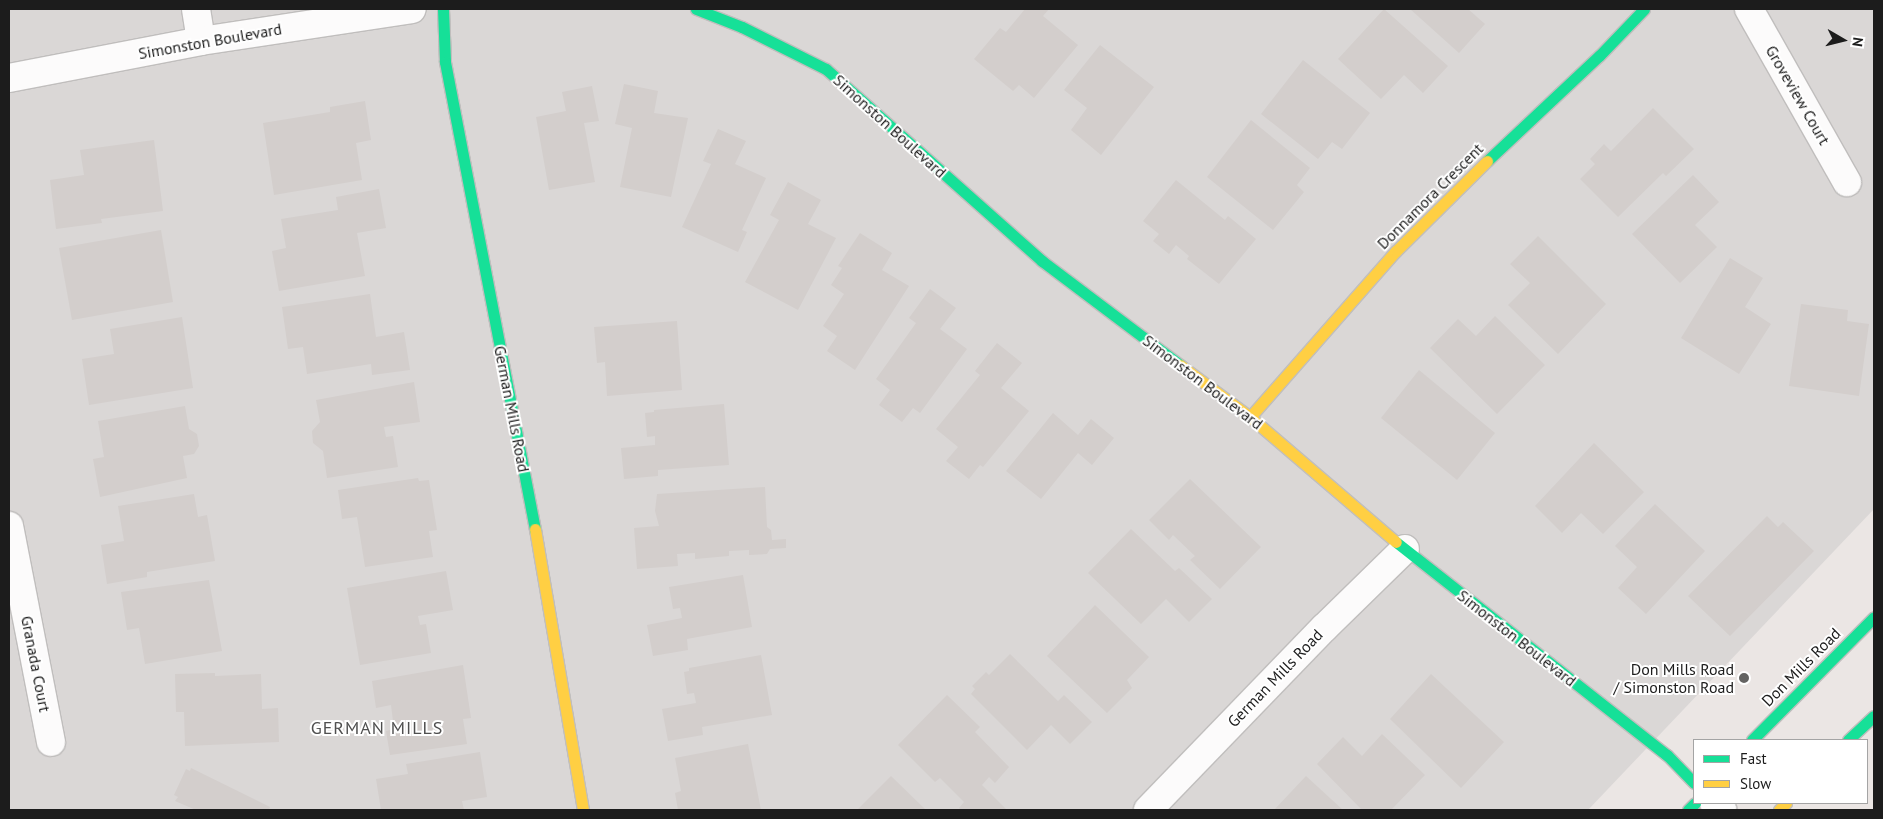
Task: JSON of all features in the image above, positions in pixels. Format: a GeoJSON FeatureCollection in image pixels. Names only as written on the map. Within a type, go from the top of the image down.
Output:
{"type":"FeatureCollection","features":[{"type":"Feature","properties":{"kind":"street"},"geometry":{"type":"LineString","coordinates":[[196,9],[201,41]]}},
{"type":"Feature","properties":{"kind":"street","name":"Simonston Boulevard"},"geometry":{"type":"LineString","coordinates":[[9,78],[201,41],[412,9]]}},
{"type":"Feature","properties":{"kind":"street","name":"German Mills Road"},"geometry":{"type":"LineString","coordinates":[[443,9],[445,62],[542,565],[583,810]]}},
{"type":"Feature","properties":{"kind":"street","name":"Simonston Boulevard"},"geometry":{"type":"LineString","coordinates":[[696,9],[742,27],[826,69],[1042,261],[1250,416],[1405,550],[1667,756],[1693,782]]}},
{"type":"Feature","properties":{"kind":"street","name":"Donnamora Crescent"},"geometry":{"type":"LineString","coordinates":[[1250,416],[1396,251],[1525,124],[1599,56],[1644,9]]}},
{"type":"Feature","properties":{"kind":"street","name":"Groveview Court"},"geometry":{"type":"LineString","coordinates":[[1749,9],[1847,182]]}},
{"type":"Feature","properties":{"kind":"street","name":"Granada Court"},"geometry":{"type":"LineString","coordinates":[[9,526],[51,742]]}},
{"type":"Feature","properties":{"kind":"street","name":"German Mills Road"},"geometry":{"type":"LineString","coordinates":[[1148,810],[1324,628],[1405,550]]}},
{"type":"Feature","properties":{"kind":"street","name":"Don Mills Road"},"geometry":{"type":"LineString","coordinates":[[1753,739],[1874,617]]}},
{"type":"Feature","properties":{"kind":"street"},"geometry":{"type":"LineString","coordinates":[[1849,739],[1874,716]]}},
{"type":"Feature","properties":{"kind":"shaded area"},"geometry":{"type":"Polygon","coordinates":[[[9,9],[1874,9],[1874,509],[1588,810],[9,810],[9,9]]]}},
{"type":"Feature","properties":{"kind":"building"},"geometry":{"type":"Polygon","coordinates":[[[1025,9],[1049,9],[1043,16],[1078,45],[1034,98],[1019,85],[1013,91],[974,59],[1000,28],[1006,32],[1025,9]]]}},
{"type":"Feature","properties":{"kind":"building"},"geometry":{"type":"Polygon","coordinates":[[[1384,9],[1448,66],[1423,93],[1404,75],[1381,99],[1338,59],[1384,9]]]}},
{"type":"Feature","properties":{"kind":"building"},"geometry":{"type":"Polygon","coordinates":[[[1410,9],[1468,9],[1485,24],[1459,53],[1410,9]]]}},
{"type":"Feature","properties":{"kind":"building"},"geometry":{"type":"Polygon","coordinates":[[[1100,45],[1154,87],[1101,155],[1071,130],[1087,108],[1064,90],[1100,45]]]}},
{"type":"Feature","properties":{"kind":"building"},"geometry":{"type":"Polygon","coordinates":[[[1303,60],[1370,113],[1342,149],[1332,142],[1318,159],[1261,114],[1303,60]]]}},
{"type":"Feature","properties":{"kind":"building"},"geometry":{"type":"Polygon","coordinates":[[[624,84],[658,91],[654,113],[688,118],[671,197],[620,187],[632,128],[615,124],[624,84]]]}},
{"type":"Feature","properties":{"kind":"building"},"geometry":{"type":"Polygon","coordinates":[[[592,86],[599,121],[584,123],[595,182],[549,190],[536,117],[566,111],[562,92],[592,86]]]}},
{"type":"Feature","properties":{"kind":"building"},"geometry":{"type":"Polygon","coordinates":[[[365,101],[371,140],[356,143],[362,180],[274,195],[263,123],[330,112],[330,107],[365,101]]]}},
{"type":"Feature","properties":{"kind":"building"},"geometry":{"type":"Polygon","coordinates":[[[1653,108],[1694,149],[1666,176],[1663,173],[1618,217],[1580,179],[1595,164],[1590,159],[1604,144],[1611,151],[1653,108]]]}},
{"type":"Feature","properties":{"kind":"building"},"geometry":{"type":"Polygon","coordinates":[[[1251,120],[1310,168],[1297,185],[1304,192],[1273,230],[1207,177],[1251,120]]]}},
{"type":"Feature","properties":{"kind":"building"},"geometry":{"type":"Polygon","coordinates":[[[718,129],[746,141],[735,164],[766,178],[742,230],[747,232],[738,252],[682,227],[711,164],[703,161],[718,129]]]}},
{"type":"Feature","properties":{"kind":"building"},"geometry":{"type":"Polygon","coordinates":[[[154,140],[163,211],[101,219],[102,223],[56,229],[50,180],[84,175],[80,150],[154,140]]]}},
{"type":"Feature","properties":{"kind":"building"},"geometry":{"type":"Polygon","coordinates":[[[1693,175],[1719,202],[1695,225],[1717,247],[1680,283],[1632,234],[1693,175]]]}},
{"type":"Feature","properties":{"kind":"building"},"geometry":{"type":"Polygon","coordinates":[[[1176,180],[1225,220],[1228,216],[1256,239],[1219,284],[1187,259],[1189,256],[1176,245],[1169,254],[1153,241],[1159,234],[1143,221],[1176,180]]]}},
{"type":"Feature","properties":{"kind":"building"},"geometry":{"type":"Polygon","coordinates":[[[788,182],[821,200],[808,224],[836,238],[798,310],[745,282],[779,220],[770,215],[788,182]]]}},
{"type":"Feature","properties":{"kind":"building"},"geometry":{"type":"Polygon","coordinates":[[[379,189],[386,228],[357,233],[365,276],[279,291],[272,251],[286,248],[281,219],[338,210],[336,197],[379,189]]]}},
{"type":"Feature","properties":{"kind":"building"},"geometry":{"type":"Polygon","coordinates":[[[161,230],[173,302],[72,320],[59,248],[161,230]]]}},
{"type":"Feature","properties":{"kind":"building"},"geometry":{"type":"Polygon","coordinates":[[[860,233],[892,253],[882,270],[909,286],[855,370],[827,351],[837,336],[823,326],[844,294],[831,285],[842,268],[838,266],[860,233]]]}},
{"type":"Feature","properties":{"kind":"building"},"geometry":{"type":"Polygon","coordinates":[[[1538,236],[1606,304],[1558,354],[1508,305],[1530,283],[1510,264],[1538,236]]]}},
{"type":"Feature","properties":{"kind":"building"},"geometry":{"type":"Polygon","coordinates":[[[1730,258],[1763,278],[1745,307],[1771,324],[1739,374],[1681,338],[1730,258]]]}},
{"type":"Feature","properties":{"kind":"building"},"geometry":{"type":"Polygon","coordinates":[[[930,289],[956,308],[940,329],[967,349],[920,413],[913,408],[902,422],[879,405],[890,390],[876,379],[916,323],[909,318],[930,289]]]}},
{"type":"Feature","properties":{"kind":"building"},"geometry":{"type":"Polygon","coordinates":[[[370,294],[376,337],[404,332],[410,370],[372,375],[371,364],[307,374],[303,347],[288,349],[282,307],[370,294]]]}},
{"type":"Feature","properties":{"kind":"building"},"geometry":{"type":"Polygon","coordinates":[[[1801,304],[1848,310],[1847,321],[1869,324],[1859,396],[1789,386],[1801,304]]]}},
{"type":"Feature","properties":{"kind":"building"},"geometry":{"type":"Polygon","coordinates":[[[1495,316],[1545,365],[1497,414],[1430,348],[1458,319],[1476,336],[1495,316]]]}},
{"type":"Feature","properties":{"kind":"building"},"geometry":{"type":"Polygon","coordinates":[[[182,317],[193,388],[89,405],[82,359],[114,354],[110,329],[182,317]]]}},
{"type":"Feature","properties":{"kind":"building"},"geometry":{"type":"Polygon","coordinates":[[[677,321],[682,390],[607,396],[605,362],[597,363],[594,327],[677,321]]]}},
{"type":"Feature","properties":{"kind":"building"},"geometry":{"type":"Polygon","coordinates":[[[997,343],[1022,363],[1001,388],[1029,411],[983,467],[980,465],[969,479],[946,461],[958,447],[936,429],[980,375],[975,371],[997,343]]]}},
{"type":"Feature","properties":{"kind":"building"},"geometry":{"type":"Polygon","coordinates":[[[1419,370],[1495,433],[1457,480],[1381,418],[1419,370]]]}},
{"type":"Feature","properties":{"kind":"building"},"geometry":{"type":"Polygon","coordinates":[[[414,382],[420,422],[384,427],[386,437],[393,436],[398,467],[327,478],[323,451],[313,443],[312,431],[320,422],[316,400],[414,382]]]}},
{"type":"Feature","properties":{"kind":"building"},"geometry":{"type":"Polygon","coordinates":[[[724,404],[729,465],[658,470],[658,476],[624,479],[621,448],[655,445],[655,436],[647,437],[645,413],[654,412],[654,410],[724,404]]]}},
{"type":"Feature","properties":{"kind":"building"},"geometry":{"type":"Polygon","coordinates":[[[185,406],[189,429],[197,434],[199,446],[194,454],[183,456],[187,478],[100,497],[93,459],[104,457],[98,421],[185,406]]]}},
{"type":"Feature","properties":{"kind":"building"},"geometry":{"type":"Polygon","coordinates":[[[1053,413],[1078,435],[1091,419],[1114,438],[1092,465],[1078,453],[1041,499],[1006,471],[1053,413]]]}},
{"type":"Feature","properties":{"kind":"building"},"geometry":{"type":"Polygon","coordinates":[[[1594,443],[1644,492],[1603,534],[1581,513],[1562,533],[1535,506],[1594,443]]]}},
{"type":"Feature","properties":{"kind":"building"},"geometry":{"type":"Polygon","coordinates":[[[418,478],[419,481],[429,480],[437,530],[429,531],[433,557],[365,567],[357,517],[342,519],[338,490],[418,478]]]}},
{"type":"Feature","properties":{"kind":"building"},"geometry":{"type":"Polygon","coordinates":[[[1190,479],[1261,547],[1220,589],[1190,560],[1195,556],[1173,535],[1169,540],[1149,520],[1190,479]]]}},
{"type":"Feature","properties":{"kind":"building"},"geometry":{"type":"Polygon","coordinates":[[[765,487],[767,527],[771,530],[772,540],[786,539],[786,548],[770,549],[767,554],[749,555],[749,550],[729,551],[729,556],[695,559],[695,553],[677,554],[678,566],[637,569],[634,528],[659,526],[655,511],[657,494],[765,487]]]}},
{"type":"Feature","properties":{"kind":"building"},"geometry":{"type":"Polygon","coordinates":[[[194,494],[198,517],[207,515],[215,561],[147,572],[147,577],[107,584],[101,545],[124,541],[118,506],[194,494]]]}},
{"type":"Feature","properties":{"kind":"building"},"geometry":{"type":"Polygon","coordinates":[[[1655,504],[1705,551],[1646,614],[1618,588],[1637,567],[1615,546],[1655,504]]]}},
{"type":"Feature","properties":{"kind":"building"},"geometry":{"type":"Polygon","coordinates":[[[1767,516],[1778,527],[1783,522],[1814,551],[1730,636],[1688,596],[1767,516]]]}},
{"type":"Feature","properties":{"kind":"building"},"geometry":{"type":"Polygon","coordinates":[[[1131,529],[1175,571],[1179,568],[1212,599],[1189,622],[1166,599],[1141,624],[1088,573],[1131,529]]]}},
{"type":"Feature","properties":{"kind":"building"},"geometry":{"type":"Polygon","coordinates":[[[446,571],[453,610],[418,616],[420,625],[426,624],[431,653],[360,665],[347,588],[446,571]]]}},
{"type":"Feature","properties":{"kind":"building"},"geometry":{"type":"Polygon","coordinates":[[[743,575],[752,627],[687,639],[688,650],[653,656],[647,625],[682,618],[680,608],[673,609],[669,587],[743,575]]]}},
{"type":"Feature","properties":{"kind":"building"},"geometry":{"type":"Polygon","coordinates":[[[209,580],[222,651],[145,664],[139,628],[127,630],[121,592],[209,580]]]}},
{"type":"Feature","properties":{"kind":"building"},"geometry":{"type":"Polygon","coordinates":[[[1095,605],[1149,657],[1127,680],[1132,688],[1107,713],[1047,656],[1095,605]]]}},
{"type":"Feature","properties":{"kind":"building"},"geometry":{"type":"Polygon","coordinates":[[[1010,654],[1058,701],[1064,695],[1092,722],[1070,744],[1051,725],[1027,750],[971,694],[975,689],[972,686],[986,672],[989,675],[1010,654]]]}},
{"type":"Feature","properties":{"kind":"building"},"geometry":{"type":"Polygon","coordinates":[[[761,655],[772,715],[702,727],[703,735],[668,741],[662,709],[696,703],[694,693],[687,694],[684,672],[689,671],[689,668],[761,655]]]}},
{"type":"Feature","properties":{"kind":"building"},"geometry":{"type":"Polygon","coordinates":[[[463,665],[471,718],[463,719],[467,744],[390,755],[386,731],[394,729],[391,705],[376,708],[372,681],[463,665]]]}},
{"type":"Feature","properties":{"kind":"building"},"geometry":{"type":"Polygon","coordinates":[[[215,673],[215,676],[261,674],[262,709],[278,708],[279,742],[185,746],[184,712],[176,712],[175,674],[215,673]]]}},
{"type":"Feature","properties":{"kind":"building"},"geometry":{"type":"Polygon","coordinates":[[[1431,674],[1504,742],[1461,788],[1390,719],[1431,674]]]}},
{"type":"Feature","properties":{"kind":"building"},"geometry":{"type":"Polygon","coordinates":[[[947,695],[980,727],[975,732],[1009,767],[995,783],[989,777],[982,785],[1007,810],[961,810],[959,808],[964,802],[940,778],[935,782],[898,745],[947,695]]]}},
{"type":"Feature","properties":{"kind":"building"},"geometry":{"type":"Polygon","coordinates":[[[1382,734],[1425,775],[1391,810],[1362,810],[1317,764],[1343,737],[1362,756],[1382,734]]]}},
{"type":"Feature","properties":{"kind":"building"},"geometry":{"type":"Polygon","coordinates":[[[748,744],[761,810],[678,810],[675,793],[681,791],[675,758],[748,744]]]}},
{"type":"Feature","properties":{"kind":"building"},"geometry":{"type":"Polygon","coordinates":[[[480,752],[487,797],[462,801],[464,810],[381,810],[376,779],[408,774],[406,764],[480,752]]]}},
{"type":"Feature","properties":{"kind":"building"},"geometry":{"type":"Polygon","coordinates":[[[191,768],[270,807],[269,810],[196,810],[175,801],[178,797],[174,795],[186,769],[190,771],[191,768]]]}},
{"type":"Feature","properties":{"kind":"building"},"geometry":{"type":"Polygon","coordinates":[[[891,776],[926,810],[857,810],[891,776]]]}},
{"type":"Feature","properties":{"kind":"building"},"geometry":{"type":"Polygon","coordinates":[[[1306,776],[1343,810],[1274,810],[1306,776]]]}},
{"type":"Feature","properties":{"kind":"traffic: fast"},"geometry":{"type":"LineString","coordinates":[[443,9],[445,62],[535,529]]}},
{"type":"Feature","properties":{"kind":"traffic: fast"},"geometry":{"type":"LineString","coordinates":[[696,9],[742,27],[826,69],[1042,261],[1180,365]]}},
{"type":"Feature","properties":{"kind":"traffic: fast"},"geometry":{"type":"LineString","coordinates":[[1487,161],[1599,56],[1644,9]]}},
{"type":"Feature","properties":{"kind":"traffic: fast"},"geometry":{"type":"LineString","coordinates":[[1396,542],[1667,755],[1693,782]]}},
{"type":"Feature","properties":{"kind":"traffic: fast"},"geometry":{"type":"LineString","coordinates":[[1753,739],[1874,617]]}},
{"type":"Feature","properties":{"kind":"traffic: fast"},"geometry":{"type":"LineString","coordinates":[[1849,739],[1874,716]]}},
{"type":"Feature","properties":{"kind":"traffic: fast"},"geometry":{"type":"LineString","coordinates":[[1688,810],[1694,804]]}},
{"type":"Feature","properties":{"kind":"traffic: slow"},"geometry":{"type":"LineString","coordinates":[[1250,417],[1396,251],[1487,161]]}},
{"type":"Feature","properties":{"kind":"traffic: slow"},"geometry":{"type":"LineString","coordinates":[[1180,365],[1250,417],[1396,542]]}},
{"type":"Feature","properties":{"kind":"traffic: slow"},"geometry":{"type":"LineString","coordinates":[[535,529],[583,810]]}},
{"type":"Feature","properties":{"kind":"traffic: slow"},"geometry":{"type":"LineString","coordinates":[[1779,810],[1785,804]]}},
{"type":"Feature","properties":{"kind":"place","name":"Don Mills Road / Simonston Road"},"geometry":{"type":"Point","coordinates":[1744,678]}},
{"type":"Feature","properties":{"kind":"district","name":"GERMAN MILLS"},"geometry":{"type":"Point","coordinates":[377,728]}}]}
